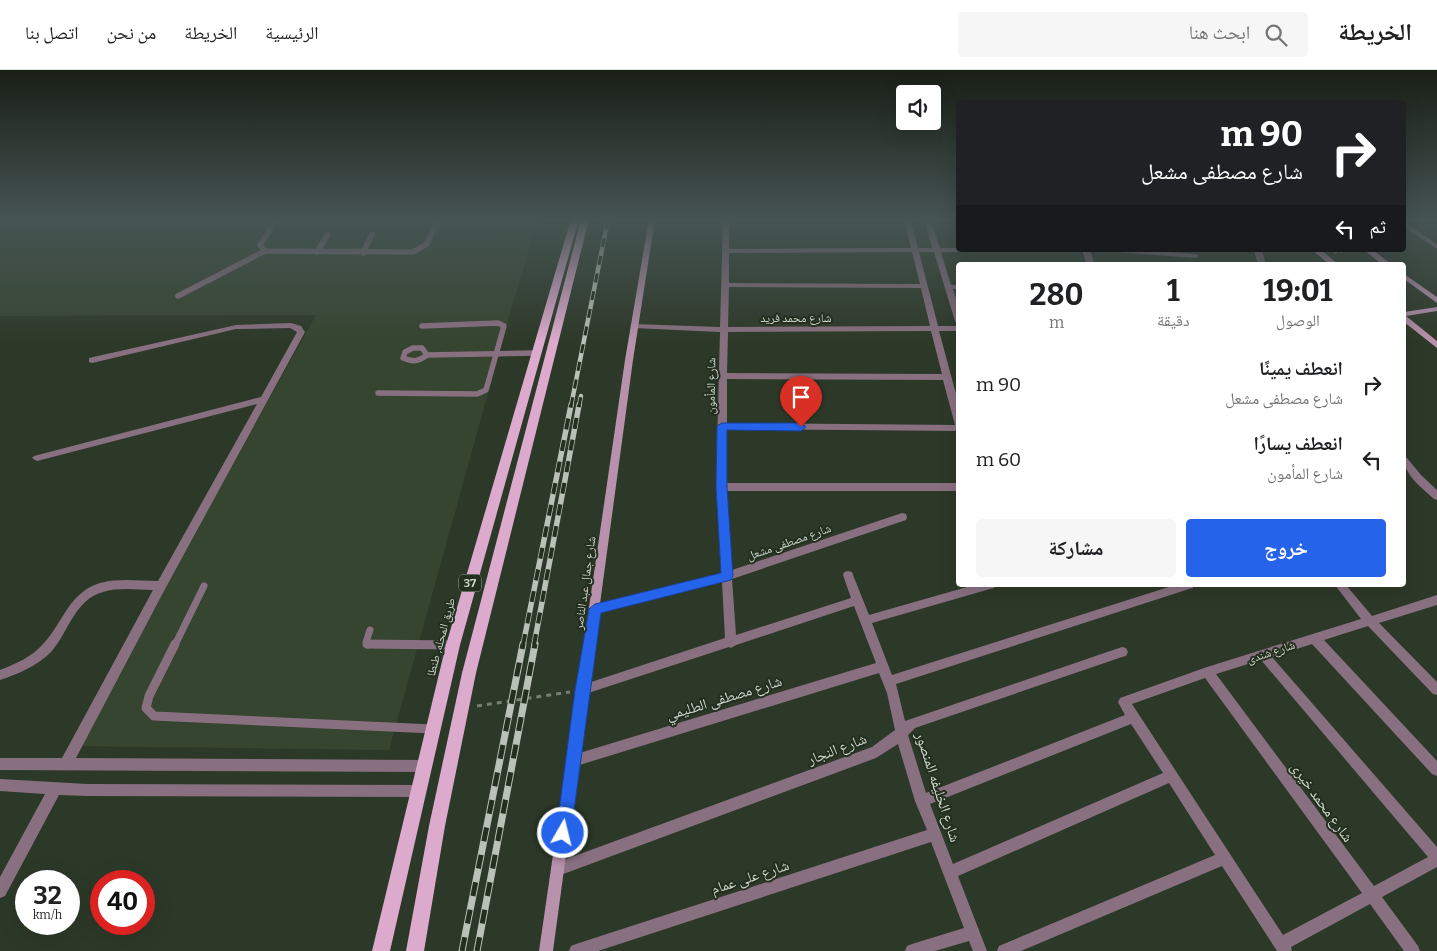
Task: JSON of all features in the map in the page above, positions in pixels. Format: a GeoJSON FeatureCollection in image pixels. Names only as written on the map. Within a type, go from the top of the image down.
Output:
{"type":"FeatureCollection","features":[{"type":"Feature","properties":{"kind":"main road","name":"طريق المحله, طنطا"},"geometry":{"type":"LineString","coordinates":[[381,951],[453,645],[562,260]]}},
{"type":"Feature","properties":{"kind":"main road","name":"37"},"geometry":{"type":"LineString","coordinates":[[415,951],[461,708],[575,260]]}},
{"type":"Feature","properties":{"kind":"street","name":"شارع جمال عبد الناصر"},"geometry":{"type":"LineString","coordinates":[[546,951],[634,326],[645,260]]}},
{"type":"Feature","properties":{"kind":"street","name":"شارع المأمون"},"geometry":{"type":"LineString","coordinates":[[726,260],[721,487],[731,643]]}},
{"type":"Feature","properties":{"kind":"street"},"geometry":{"type":"LineString","coordinates":[[918,260],[956,411]]}},
{"type":"Feature","properties":{"kind":"street"},"geometry":{"type":"LineString","coordinates":[[939,260],[956,311]]}},
{"type":"Feature","properties":{"kind":"street"},"geometry":{"type":"LineString","coordinates":[[1406,278],[1437,301]]}},
{"type":"Feature","properties":{"kind":"street"},"geometry":{"type":"LineString","coordinates":[[725,285],[925,286]]}},
{"type":"Feature","properties":{"kind":"street"},"geometry":{"type":"LineString","coordinates":[[948,286],[956,287]]}},
{"type":"Feature","properties":{"kind":"street"},"geometry":{"type":"LineString","coordinates":[[1406,314],[1437,309]]}},
{"type":"Feature","properties":{"kind":"street"},"geometry":{"type":"LineString","coordinates":[[1406,320],[1437,345]]}},
{"type":"Feature","properties":{"kind":"street"},"geometry":{"type":"LineString","coordinates":[[66,764],[161,586],[300,337],[301,332],[298,328],[278,324],[236,327],[92,360]]}},
{"type":"Feature","properties":{"kind":"street","name":"شارع محمد فريد"},"geometry":{"type":"LineString","coordinates":[[634,326],[724,330],[956,328]]}},
{"type":"Feature","properties":{"kind":"street"},"geometry":{"type":"LineString","coordinates":[[723,376],[948,378]]}},
{"type":"Feature","properties":{"kind":"street"},"geometry":{"type":"LineString","coordinates":[[37,458],[265,399]]}},
{"type":"Feature","properties":{"kind":"street"},"geometry":{"type":"LineString","coordinates":[[722,426],[956,428]]}},
{"type":"Feature","properties":{"kind":"street"},"geometry":{"type":"LineString","coordinates":[[1406,463],[1418,478],[1437,496]]}},
{"type":"Feature","properties":{"kind":"street"},"geometry":{"type":"LineString","coordinates":[[721,487],[956,487]]}},
{"type":"Feature","properties":{"kind":"street","name":"شارع مصطفى مشعل"},"geometry":{"type":"LineString","coordinates":[[595,609],[727,576],[902,516]]}},
{"type":"Feature","properties":{"kind":"street","name":"شارع الخليفه المنصور"},"geometry":{"type":"LineString","coordinates":[[848,576],[889,681],[905,748],[922,801],[980,951]]}},
{"type":"Feature","properties":{"kind":"street"},"geometry":{"type":"LineString","coordinates":[[0,675],[23,665],[45,649],[71,609],[87,594],[109,586],[161,586]]}},
{"type":"Feature","properties":{"kind":"street"},"geometry":{"type":"LineString","coordinates":[[866,620],[983,587]]}},
{"type":"Feature","properties":{"kind":"street"},"geometry":{"type":"LineString","coordinates":[[889,681],[1183,587]]}},
{"type":"Feature","properties":{"kind":"street"},"geometry":{"type":"LineString","coordinates":[[1342,587],[1370,621],[1437,690]]}},
{"type":"Feature","properties":{"kind":"street"},"geometry":{"type":"LineString","coordinates":[[582,690],[731,643],[858,600]]}},
{"type":"Feature","properties":{"kind":"street","name":"شارع شندى"},"geometry":{"type":"LineString","coordinates":[[1132,718],[1124,705],[1126,700],[1206,672],[1437,600]]}},
{"type":"Feature","properties":{"kind":"street"},"geometry":{"type":"LineString","coordinates":[[1314,638],[1437,770]]}},
{"type":"Feature","properties":{"kind":"street","name":"شارع النجار"},"geometry":{"type":"LineString","coordinates":[[558,869],[876,752],[890,743],[910,724],[1122,652]]}},
{"type":"Feature","properties":{"kind":"street"},"geometry":{"type":"LineString","coordinates":[[922,801],[1132,718],[1283,947],[1437,859],[1263,654]]}},
{"type":"Feature","properties":{"kind":"street","name":"شارع مصطفى الطليمي"},"geometry":{"type":"LineString","coordinates":[[573,761],[884,666]]}},
{"type":"Feature","properties":{"kind":"street","name":"شارع محمد خيرى"},"geometry":{"type":"LineString","coordinates":[[1206,672],[1413,951]]}},
{"type":"Feature","properties":{"kind":"street"},"geometry":{"type":"LineString","coordinates":[[0,764],[425,766]]}},
{"type":"Feature","properties":{"kind":"street"},"geometry":{"type":"LineString","coordinates":[[950,872],[1170,776]]}},
{"type":"Feature","properties":{"kind":"street"},"geometry":{"type":"LineString","coordinates":[[0,785],[55,788],[419,791]]}},
{"type":"Feature","properties":{"kind":"street"},"geometry":{"type":"LineString","coordinates":[[0,891],[55,788]]}},
{"type":"Feature","properties":{"kind":"street","name":"شارع على عمام"},"geometry":{"type":"LineString","coordinates":[[576,951],[934,834]]}},
{"type":"Feature","properties":{"kind":"street"},"geometry":{"type":"LineString","coordinates":[[1004,951],[1224,858]]}},
{"type":"Feature","properties":{"kind":"street"},"geometry":{"type":"LineString","coordinates":[[912,951],[973,932]]}},
{"type":"Feature","properties":{"kind":"lane"},"geometry":{"type":"LineString","coordinates":[[178,296],[247,260]]}},
{"type":"Feature","properties":{"kind":"lane"},"geometry":{"type":"LineString","coordinates":[[378,393],[481,394],[487,388],[504,328],[502,324],[422,326]]}},
{"type":"Feature","properties":{"kind":"lane"},"geometry":{"type":"LineString","coordinates":[[427,355],[536,353]]}},
{"type":"Feature","properties":{"kind":"lane"},"geometry":{"type":"LineString","coordinates":[[204,586],[149,696],[146,708],[149,713],[154,716],[434,729]]}},
{"type":"Feature","properties":{"kind":"lane"},"geometry":{"type":"LineString","coordinates":[[370,630],[366,642],[368,645],[453,645]]}},
{"type":"Feature","properties":{"kind":"path"},"geometry":{"type":"LineString","coordinates":[[461,708],[582,690]]}},
{"type":"Feature","properties":{"kind":"shaded area"},"geometry":{"type":"Polygon","coordinates":[[[0,260],[526,260],[389,750],[75,746],[316,315],[0,316],[0,260]]]}},
{"type":"Feature","properties":{"kind":"railway"},"geometry":{"type":"LineString","coordinates":[[571,406],[600,260]]}},
{"type":"Feature","properties":{"kind":"railway"},"geometry":{"type":"LineString","coordinates":[[579,406],[581,396]]}},
{"type":"Feature","properties":{"kind":"railway"},"geometry":{"type":"LineString","coordinates":[[523,645],[571,405]]}},
{"type":"Feature","properties":{"kind":"railway"},"geometry":{"type":"LineString","coordinates":[[534,645],[579,405]]}},
{"type":"Feature","properties":{"kind":"railway"},"geometry":{"type":"LineString","coordinates":[[462,951],[523,644]]}},
{"type":"Feature","properties":{"kind":"railway"},"geometry":{"type":"LineString","coordinates":[[477,951],[535,644]]}},
{"type":"Feature","properties":{"kind":"route"},"geometry":{"type":"LineString","coordinates":[[563,833],[595,609],[727,576],[721,487],[722,426],[801,427]]}}]}
